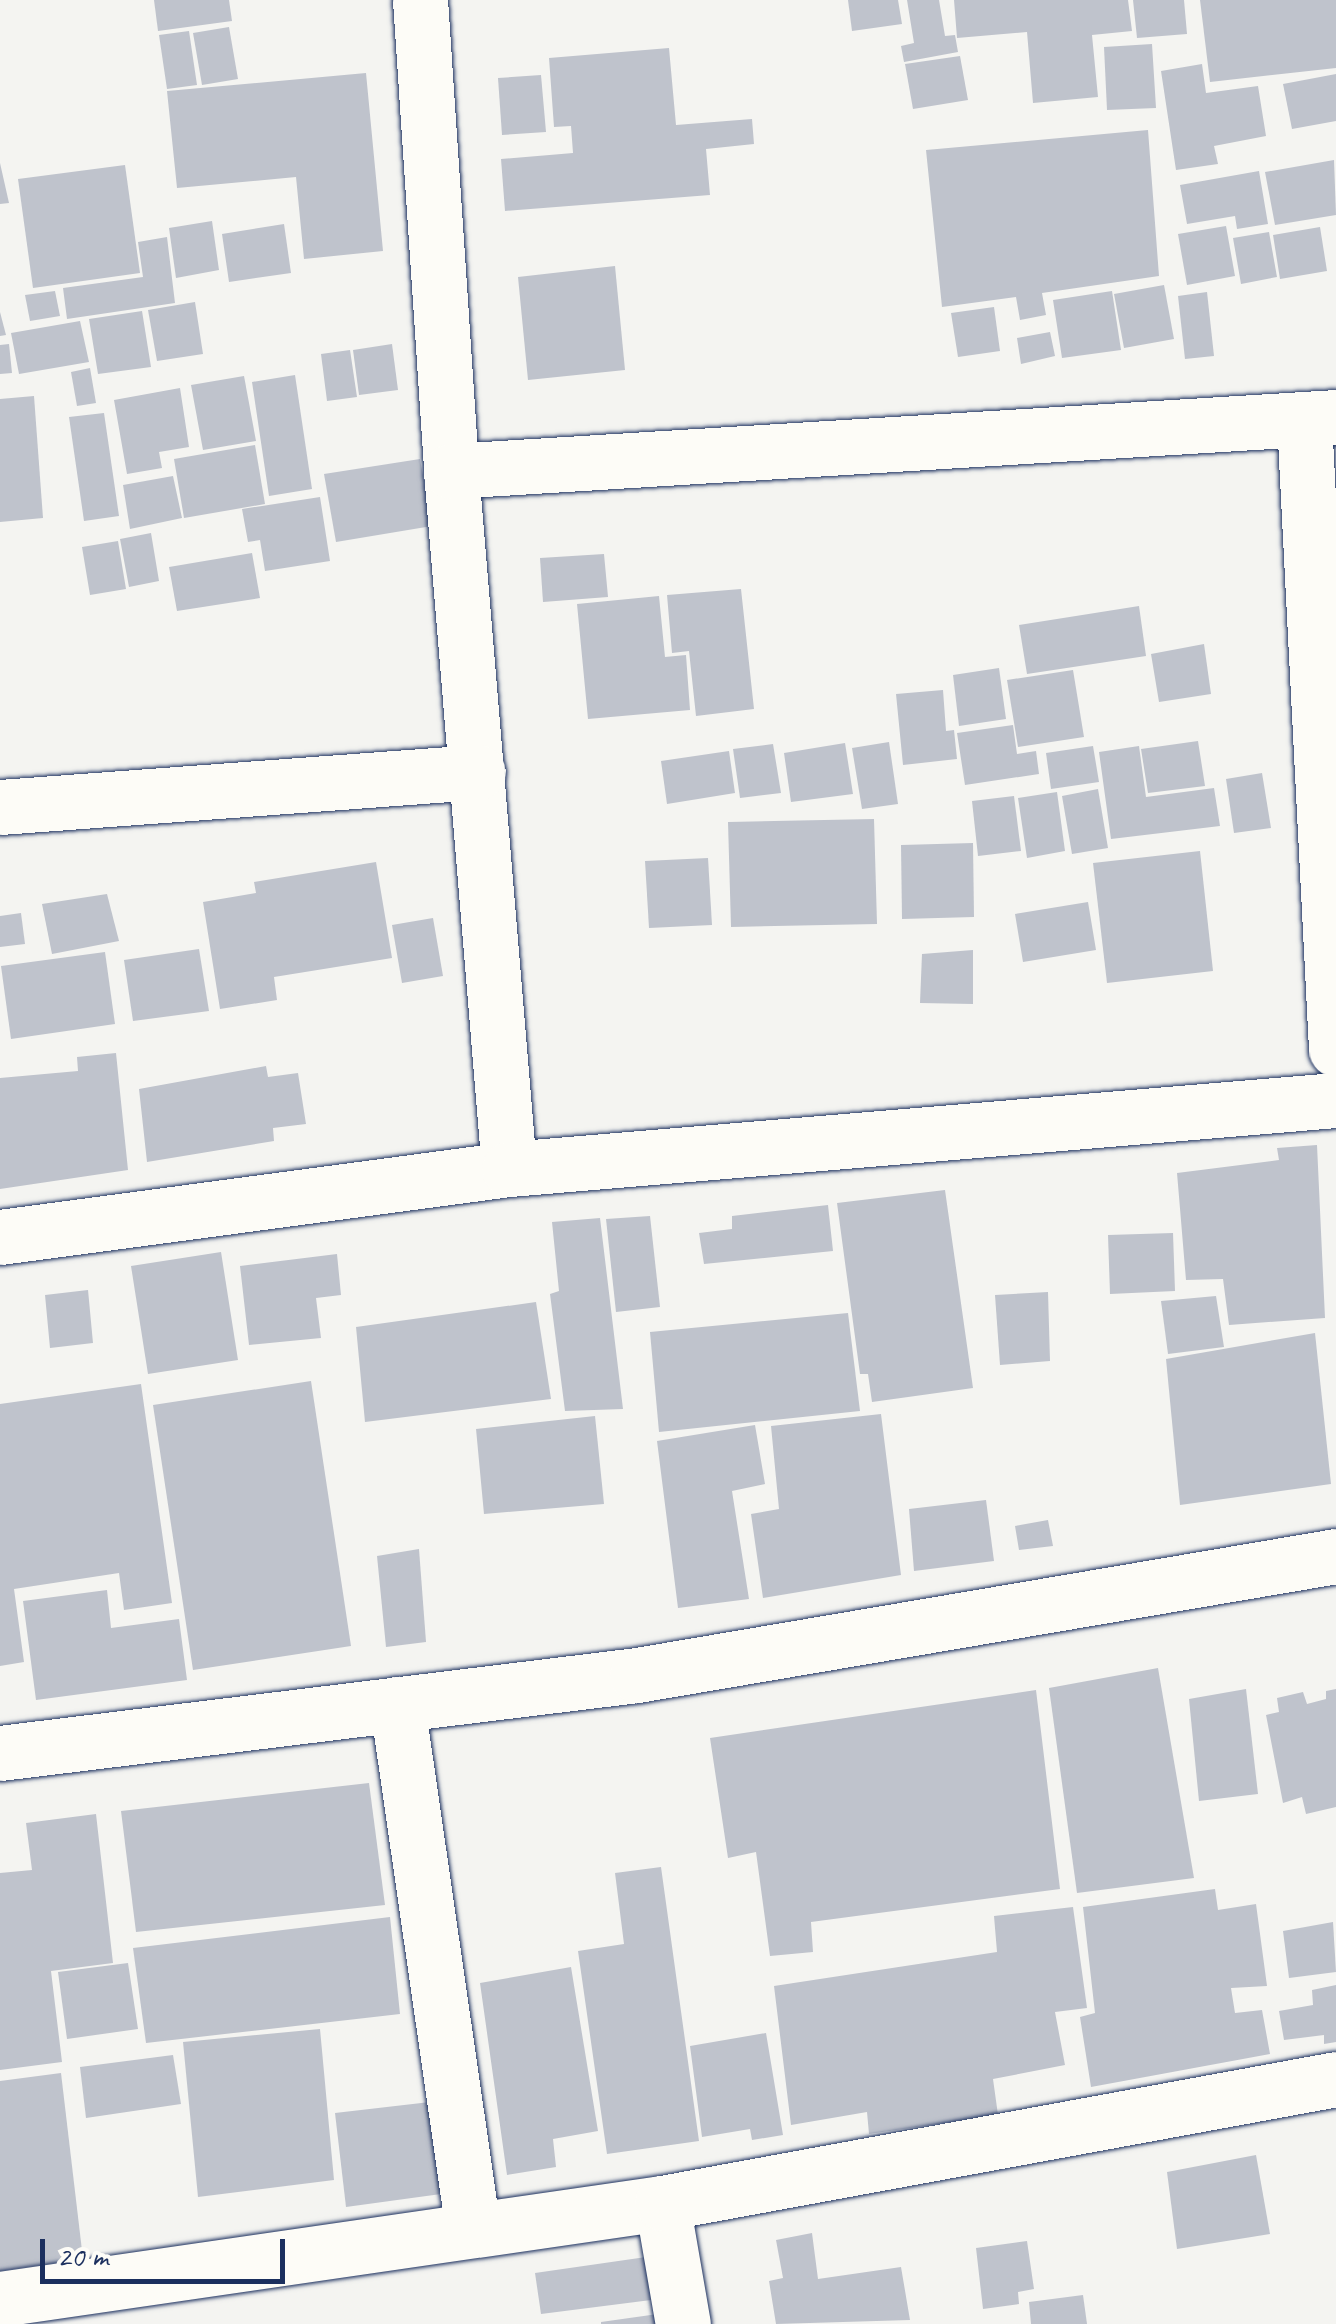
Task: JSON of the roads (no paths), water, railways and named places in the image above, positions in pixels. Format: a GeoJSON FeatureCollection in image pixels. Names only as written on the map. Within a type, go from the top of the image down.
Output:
{"type":"FeatureCollection","features":[{"type":"Feature","properties":{"kind":"street"},"geometry":{"type":"LineString","coordinates":[[420,0],[451,471],[509,1169]]}},
{"type":"Feature","properties":{"kind":"street"},"geometry":{"type":"LineString","coordinates":[[451,471],[1320,418],[1336,1049]]}},
{"type":"Feature","properties":{"kind":"street"},"geometry":{"type":"LineString","coordinates":[[0,807],[478,772]]}},
{"type":"Feature","properties":{"kind":"street"},"geometry":{"type":"LineString","coordinates":[[0,1237],[509,1169],[1336,1100]]}},
{"type":"Feature","properties":{"kind":"street"},"geometry":{"type":"LineString","coordinates":[[0,1753],[637,1675],[1336,1556]]}},
{"type":"Feature","properties":{"kind":"street"},"geometry":{"type":"LineString","coordinates":[[397,1704],[473,2230]]}},
{"type":"Feature","properties":{"kind":"street"},"geometry":{"type":"LineString","coordinates":[[0,2299],[662,2204],[1336,2079]]}},
{"type":"Feature","properties":{"kind":"street"},"geometry":{"type":"LineString","coordinates":[[662,2204],[683,2324]]}}]}
